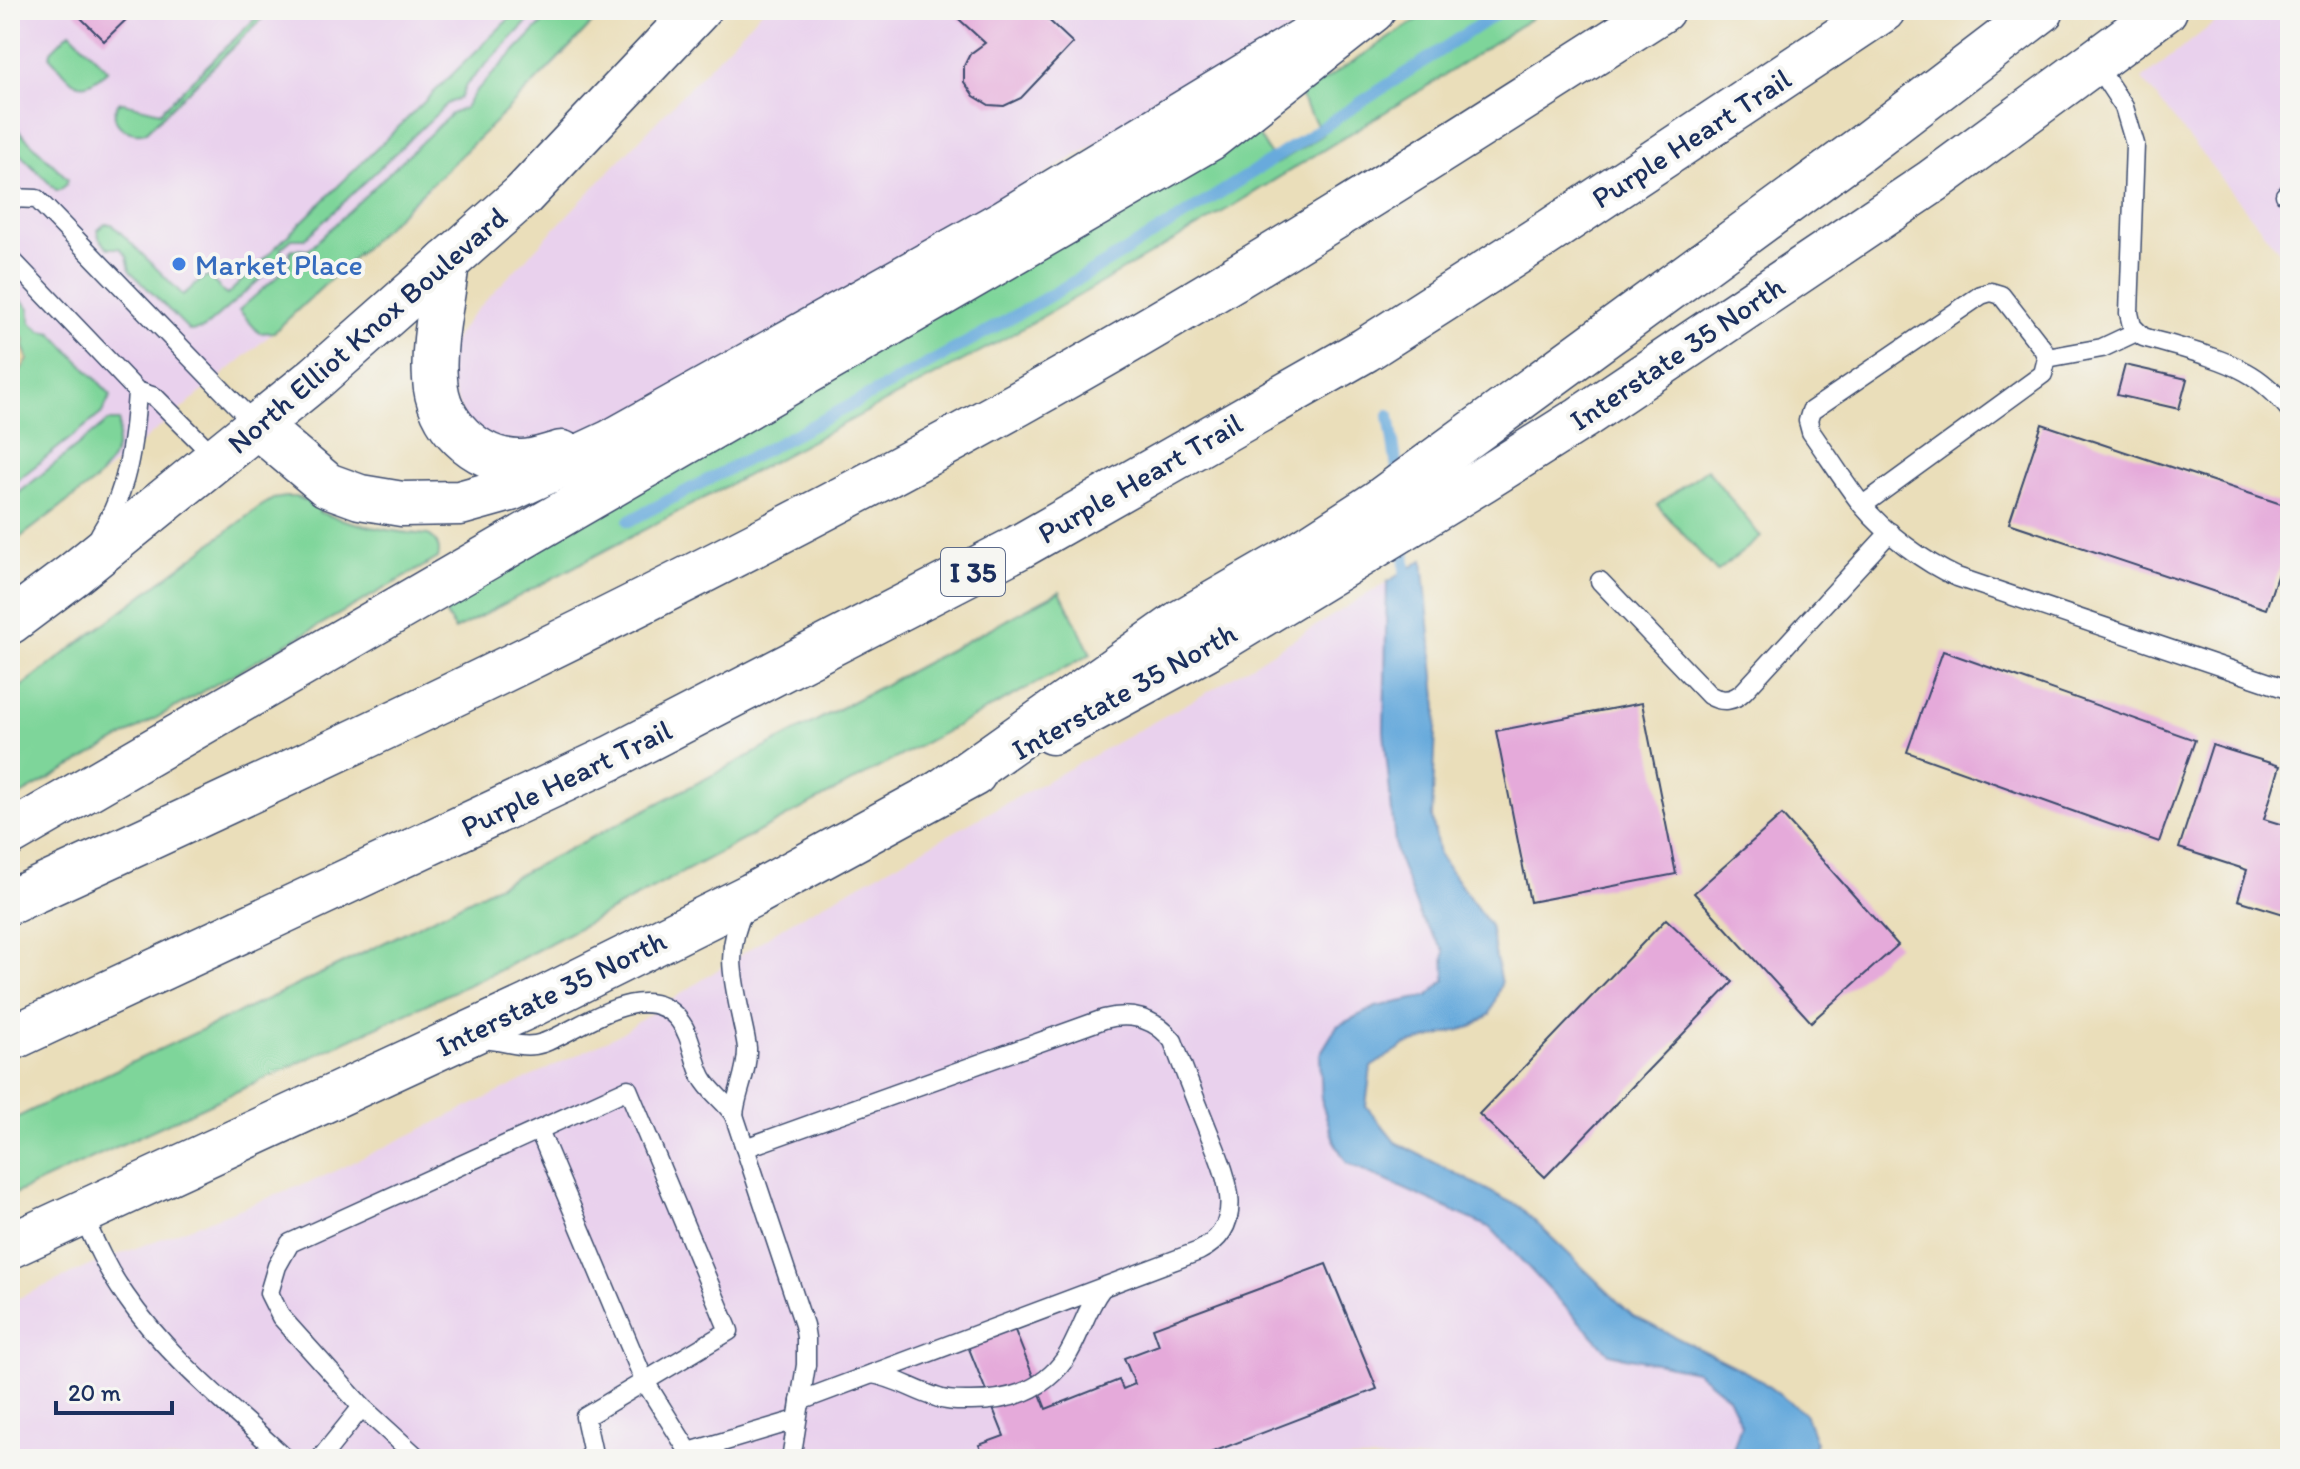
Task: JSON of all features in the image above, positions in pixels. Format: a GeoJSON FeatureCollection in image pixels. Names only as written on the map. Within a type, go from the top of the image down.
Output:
{"type":"FeatureCollection","features":[{"type":"Feature","properties":{"kind":"main road","name":"North Elliot Knox Boulevard"},"geometry":{"type":"LineString","coordinates":[[10,622],[74,574],[317,377],[523,195],[698,10]]}},
{"type":"Feature","properties":{"kind":"main road"},"geometry":{"type":"LineString","coordinates":[[256,425],[327,485],[360,497],[402,504],[460,503],[510,489],[611,442],[1004,222],[1353,10]]}},
{"type":"Feature","properties":{"kind":"main road"},"geometry":{"type":"LineString","coordinates":[[10,834],[1209,139],[1373,10]]}},
{"type":"Feature","properties":{"kind":"main road"},"geometry":{"type":"LineString","coordinates":[[10,902],[451,697],[731,558],[992,418],[1241,275],[1662,10]]}},
{"type":"Feature","properties":{"kind":"main road","name":"Purple Heart Trail"},"geometry":{"type":"LineString","coordinates":[[10,1039],[611,758],[1019,547],[1365,350],[1883,10]]}},
{"type":"Feature","properties":{"kind":"main road"},"geometry":{"type":"LineString","coordinates":[[1194,635],[1292,558],[1482,427],[1860,149],[2042,10]]}},
{"type":"Feature","properties":{"kind":"main road","name":"Interstate 35 North"},"geometry":{"type":"LineString","coordinates":[[10,1246],[469,1034],[752,895],[941,792],[1194,635],[1483,480],[1581,418],[1933,181],[2165,10]]}},
{"type":"Feature","properties":{"kind":"main road"},"geometry":{"type":"LineString","coordinates":[[447,262],[435,356],[435,381],[440,404],[467,444],[490,456],[520,462],[611,442]]}},
{"type":"Feature","properties":{"kind":"lane"},"geometry":{"type":"LineString","coordinates":[[2095,63],[2124,107],[2135,144],[2129,313],[2136,332],[2247,372],[2277,395],[2290,410]]}},
{"type":"Feature","properties":{"kind":"lane"},"geometry":{"type":"LineString","coordinates":[[10,198],[37,199],[256,425]]}},
{"type":"Feature","properties":{"kind":"lane"},"geometry":{"type":"LineString","coordinates":[[10,258],[137,391],[155,397],[217,459]]}},
{"type":"Feature","properties":{"kind":"lane"},"geometry":{"type":"LineString","coordinates":[[1863,505],[2039,377],[2045,369],[2047,358],[2043,349],[2005,298],[1991,292],[1981,295],[1815,407],[1809,416],[1811,432],[1863,505],[1890,532],[1935,566],[1957,577],[2290,690]]}},
{"type":"Feature","properties":{"kind":"lane"},"geometry":{"type":"LineString","coordinates":[[2047,358],[2102,348],[2136,332]]}},
{"type":"Feature","properties":{"kind":"lane"},"geometry":{"type":"LineString","coordinates":[[74,574],[111,518],[120,495],[131,452],[137,391]]}},
{"type":"Feature","properties":{"kind":"lane"},"geometry":{"type":"LineString","coordinates":[[1600,581],[1709,695],[1721,701],[1728,700],[1744,691],[1890,532]]}},
{"type":"Feature","properties":{"kind":"lane"},"geometry":{"type":"LineString","coordinates":[[734,1115],[744,1076],[747,1044],[731,961],[735,931],[752,895]]}},
{"type":"Feature","properties":{"kind":"lane"},"geometry":{"type":"LineString","coordinates":[[469,1034],[476,1038],[531,1045],[543,1043],[626,1005],[637,1003],[661,1007],[679,1020],[702,1077],[734,1115],[804,1325],[807,1351],[791,1459]]}},
{"type":"Feature","properties":{"kind":"lane"},"geometry":{"type":"LineString","coordinates":[[745,1148],[1104,1019],[1129,1015],[1156,1024],[1173,1041],[1228,1183],[1229,1212],[1226,1224],[1210,1245],[800,1401]]}},
{"type":"Feature","properties":{"kind":"lane"},"geometry":{"type":"LineString","coordinates":[[419,1459],[362,1407],[281,1317],[269,1293],[277,1266],[290,1243],[628,1089],[729,1331],[585,1417],[592,1449],[587,1459]]}},
{"type":"Feature","properties":{"kind":"lane"},"geometry":{"type":"LineString","coordinates":[[539,1130],[644,1380],[686,1455],[796,1420]]}},
{"type":"Feature","properties":{"kind":"lane"},"geometry":{"type":"LineString","coordinates":[[82,1213],[97,1247],[125,1295],[165,1344],[286,1459]]}},
{"type":"Feature","properties":{"kind":"lane"},"geometry":{"type":"LineString","coordinates":[[872,1374],[904,1382],[937,1398],[975,1401],[1014,1397],[1033,1388],[1064,1361],[1093,1300],[1103,1288]]}},
{"type":"Feature","properties":{"kind":"lane"},"geometry":{"type":"LineString","coordinates":[[320,1459],[362,1407]]}},
{"type":"Feature","properties":{"kind":"shaded area","name":"Market Place"},"geometry":{"type":"Polygon","coordinates":[[[10,10],[605,10],[553,66],[421,196],[274,332],[95,481],[10,545],[10,10]]]}},
{"type":"Feature","properties":{"kind":"shaded area"},"geometry":{"type":"Polygon","coordinates":[[[763,10],[1325,10],[569,453],[479,459],[441,358],[471,316],[763,10]]]}},
{"type":"Feature","properties":{"kind":"shaded area"},"geometry":{"type":"Polygon","coordinates":[[[2231,10],[2290,10],[2290,265],[2142,79],[2231,10]]]}},
{"type":"Feature","properties":{"kind":"shaded area"},"geometry":{"type":"Polygon","coordinates":[[[1387,582],[1384,731],[1396,853],[1421,918],[1444,950],[1446,980],[1428,996],[1376,1007],[1347,1163],[1491,1228],[1610,1354],[1696,1371],[1728,1397],[1741,1424],[1730,1459],[10,1459],[10,1302],[91,1265],[318,1179],[618,1035],[789,923],[1208,692],[1387,582]]]}},
{"type":"Feature","properties":{"kind":"green space"},"geometry":{"type":"Polygon","coordinates":[[[264,10],[271,10],[146,132],[125,130],[116,121],[116,109],[120,102],[160,112],[264,10]]]}},
{"type":"Feature","properties":{"kind":"green space"},"geometry":{"type":"Polygon","coordinates":[[[518,10],[539,10],[466,85],[461,97],[447,104],[305,239],[292,239],[281,248],[281,261],[203,329],[190,331],[130,271],[127,256],[120,248],[108,248],[99,238],[98,230],[105,224],[112,224],[183,295],[206,276],[227,295],[518,10]]]}},
{"type":"Feature","properties":{"kind":"green space"},"geometry":{"type":"Polygon","coordinates":[[[555,10],[605,10],[483,133],[316,293],[274,332],[259,333],[239,310],[289,266],[290,251],[308,250],[451,114],[465,108],[475,92],[555,10]]]}},
{"type":"Feature","properties":{"kind":"green space"},"geometry":{"type":"Polygon","coordinates":[[[1432,10],[1544,10],[1434,82],[1211,219],[1004,339],[455,630],[443,609],[483,586],[490,577],[1253,126],[1276,164],[1323,135],[1300,96],[1432,10]]]}},
{"type":"Feature","properties":{"kind":"green space"},"geometry":{"type":"Polygon","coordinates":[[[70,32],[108,70],[90,83],[76,83],[50,57],[51,51],[70,32]]]}},
{"type":"Feature","properties":{"kind":"green space"},"geometry":{"type":"Polygon","coordinates":[[[10,122],[68,179],[60,190],[56,190],[10,144],[10,122]]]}},
{"type":"Feature","properties":{"kind":"green space"},"geometry":{"type":"Polygon","coordinates":[[[10,289],[29,308],[31,323],[41,331],[52,333],[111,395],[102,413],[10,486],[10,383],[20,372],[27,354],[18,332],[10,332],[10,289]]]}},
{"type":"Feature","properties":{"kind":"green space"},"geometry":{"type":"Polygon","coordinates":[[[108,421],[119,421],[118,439],[111,461],[101,474],[10,545],[10,500],[108,421]]]}},
{"type":"Feature","properties":{"kind":"green space"},"geometry":{"type":"Polygon","coordinates":[[[1707,469],[1761,537],[1717,572],[1657,505],[1707,469]]]}},
{"type":"Feature","properties":{"kind":"green space"},"geometry":{"type":"Polygon","coordinates":[[[297,497],[321,507],[319,512],[346,521],[428,535],[438,545],[438,558],[10,801],[10,695],[258,508],[273,499],[297,497]]]}},
{"type":"Feature","properties":{"kind":"green space"},"geometry":{"type":"Polygon","coordinates":[[[1060,591],[1091,654],[498,971],[10,1196],[10,1121],[442,914],[708,778],[1060,591]]]}},
{"type":"Feature","properties":{"kind":"sand"},"geometry":{"type":"Polygon","coordinates":[[[10,332],[18,332],[25,340],[23,347],[28,360],[10,383],[10,332]]]}},
{"type":"Feature","properties":{"kind":"water"},"geometry":{"type":"Polygon","coordinates":[[[1423,560],[1437,708],[1432,817],[1439,855],[1490,926],[1501,984],[1490,1014],[1471,1027],[1405,1045],[1371,1067],[1366,1106],[1395,1142],[1520,1207],[1633,1316],[1756,1377],[1805,1414],[1816,1443],[1807,1459],[1730,1459],[1741,1424],[1728,1397],[1696,1371],[1610,1354],[1491,1228],[1347,1163],[1335,1143],[1322,1104],[1320,1054],[1337,1026],[1376,1007],[1428,996],[1445,980],[1444,950],[1421,918],[1396,853],[1384,731],[1387,582],[1423,560]]]}},
{"type":"Feature","properties":{"kind":"building"},"geometry":{"type":"Polygon","coordinates":[[[73,10],[136,10],[104,41],[73,10]]]}},
{"type":"Feature","properties":{"kind":"building"},"geometry":{"type":"Polygon","coordinates":[[[949,10],[1038,10],[1073,43],[1021,98],[1004,106],[989,105],[974,96],[964,82],[964,66],[970,54],[985,43],[949,10]]]}},
{"type":"Feature","properties":{"kind":"building"},"geometry":{"type":"Polygon","coordinates":[[[2125,365],[2187,379],[2179,409],[2117,395],[2125,365]]]}},
{"type":"Feature","properties":{"kind":"building"},"geometry":{"type":"Polygon","coordinates":[[[2042,424],[2290,507],[2290,537],[2266,609],[2009,523],[2042,424]]]}},
{"type":"Feature","properties":{"kind":"building"},"geometry":{"type":"Polygon","coordinates":[[[1943,651],[2195,740],[2159,842],[1907,752],[1943,651]]]}},
{"type":"Feature","properties":{"kind":"building"},"geometry":{"type":"Polygon","coordinates":[[[1642,703],[1676,874],[1530,902],[1496,731],[1642,703]]]}},
{"type":"Feature","properties":{"kind":"building"},"geometry":{"type":"Polygon","coordinates":[[[2212,745],[2280,766],[2264,819],[2290,827],[2290,916],[2238,900],[2247,870],[2179,848],[2212,745]]]}},
{"type":"Feature","properties":{"kind":"building"},"geometry":{"type":"Polygon","coordinates":[[[1782,815],[1898,945],[1811,1022],[1694,893],[1782,815]]]}},
{"type":"Feature","properties":{"kind":"building"},"geometry":{"type":"Polygon","coordinates":[[[1666,919],[1733,982],[1545,1177],[1479,1114],[1666,919]]]}},
{"type":"Feature","properties":{"kind":"building"},"geometry":{"type":"Polygon","coordinates":[[[1326,1264],[1377,1389],[1210,1453],[1212,1459],[966,1459],[982,1452],[979,1445],[1004,1436],[968,1346],[1014,1328],[1046,1409],[1119,1380],[1123,1389],[1135,1384],[1124,1358],[1159,1345],[1153,1328],[1326,1264]]]}},
{"type":"Feature","properties":{"kind":"waterway"},"geometry":{"type":"LineString","coordinates":[[629,521],[876,392],[1119,255],[1502,10]]}},
{"type":"Feature","properties":{"kind":"waterway"},"geometry":{"type":"LineString","coordinates":[[1389,415],[1398,475]]}},
{"type":"Feature","properties":{"kind":"waterway"},"geometry":{"type":"LineString","coordinates":[[1404,537],[1405,571]]}},
{"type":"Feature","properties":{"kind":"place","name":"Market Place"},"geometry":{"type":"Point","coordinates":[179,264]}}]}
